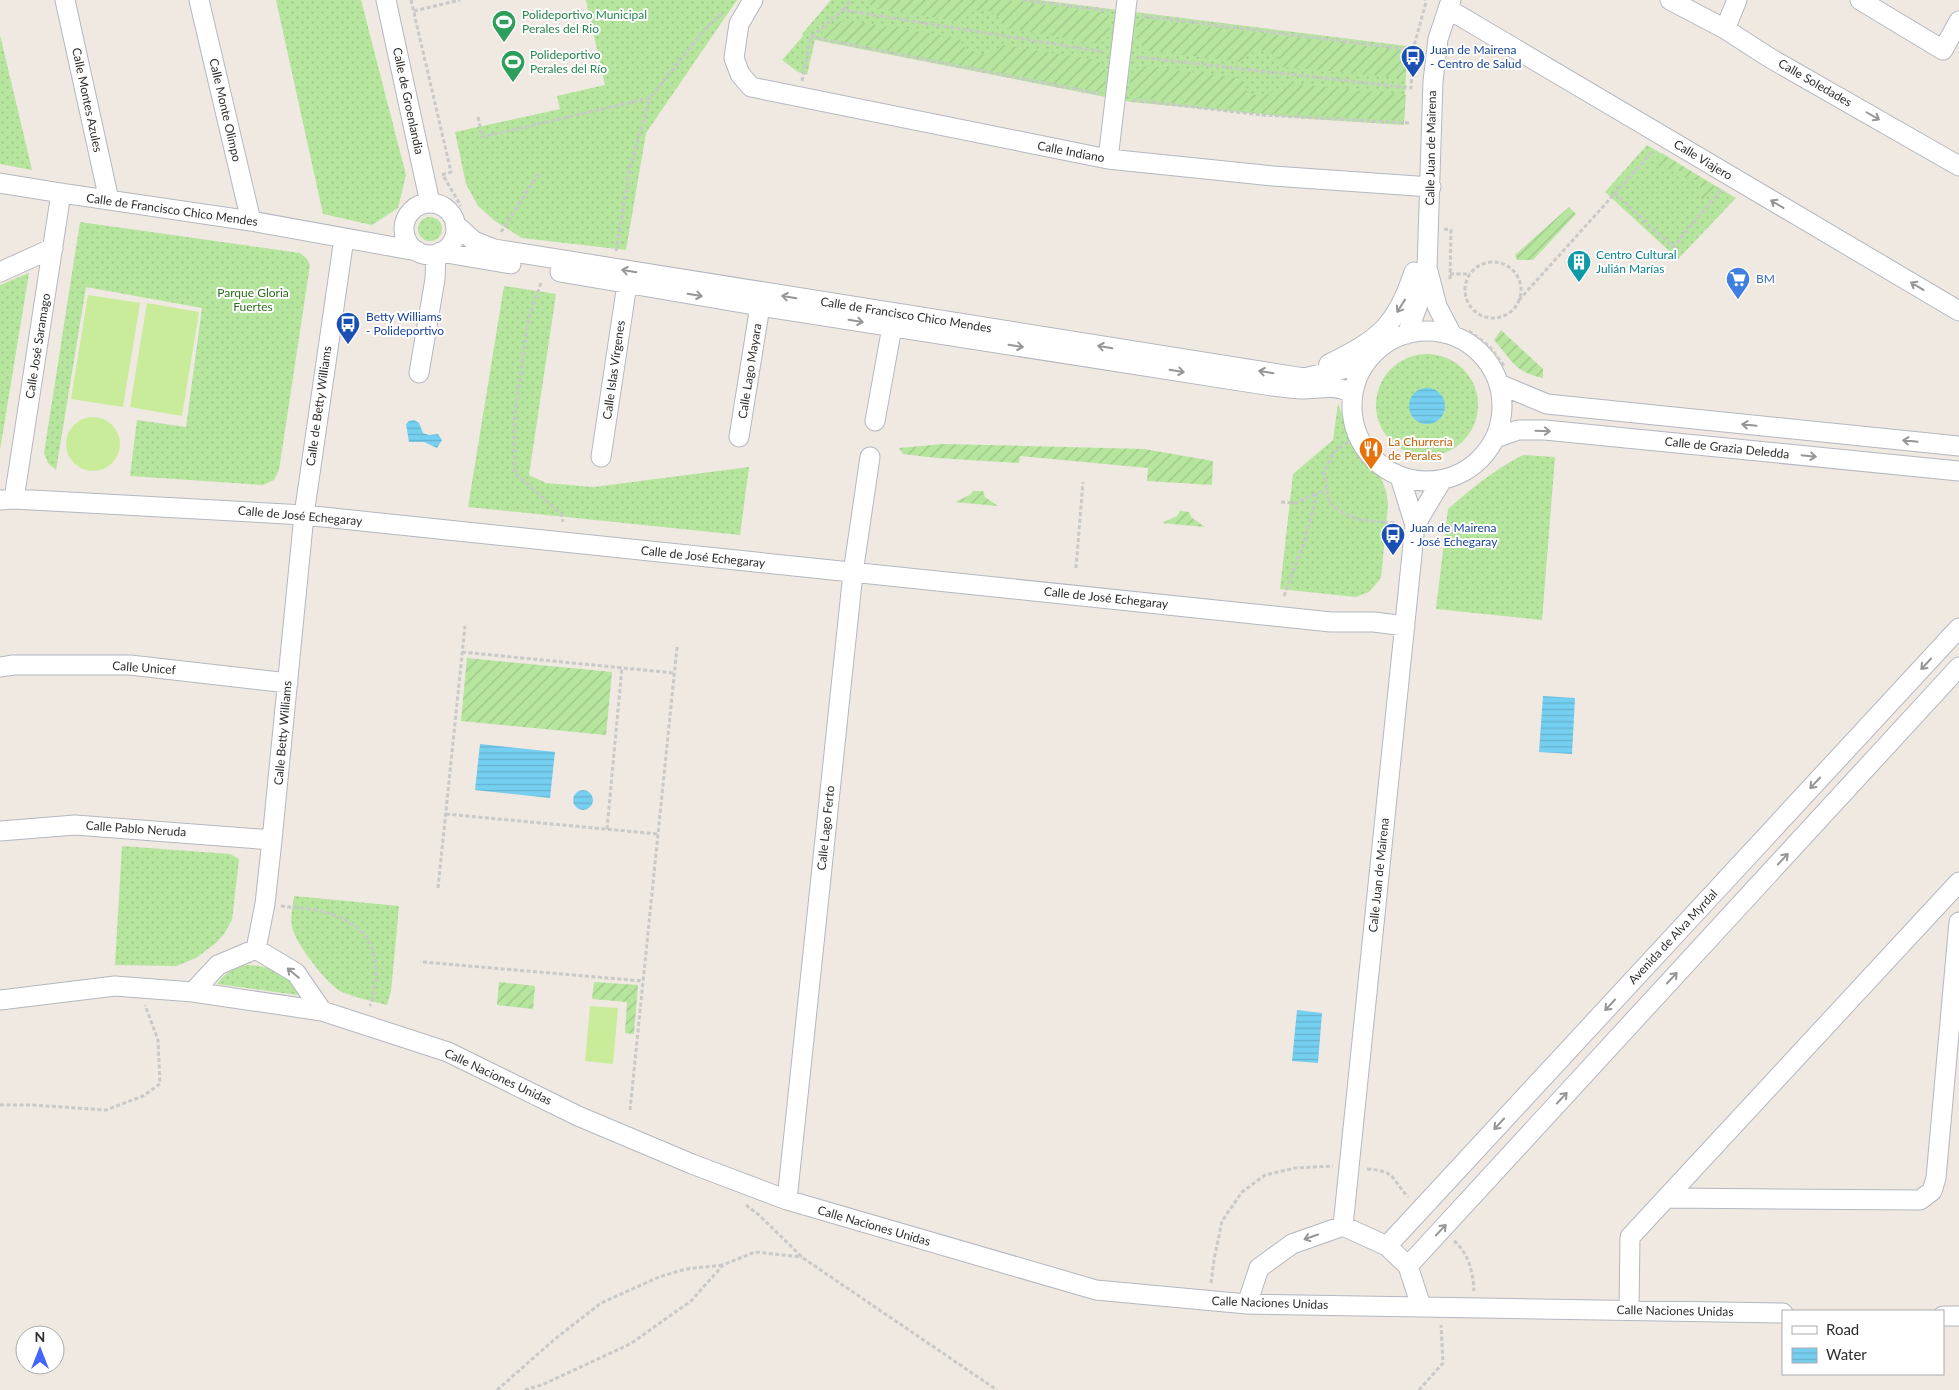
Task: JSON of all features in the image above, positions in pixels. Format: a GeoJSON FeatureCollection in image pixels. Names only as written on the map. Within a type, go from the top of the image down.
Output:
{"type":"FeatureCollection","features":[{"type":"Feature","properties":{"kind":"street","name":"Calle Montes Azules"},"geometry":{"type":"LineString","coordinates":[[65,0],[109,200]]}},
{"type":"Feature","properties":{"kind":"street","name":"Calle Monte Olimpo"},"geometry":{"type":"LineString","coordinates":[[199,0],[252,221]]}},
{"type":"Feature","properties":{"kind":"street","name":"Calle de Groenlandia"},"geometry":{"type":"LineString","coordinates":[[386,0],[430,203]]}},
{"type":"Feature","properties":{"kind":"street","name":"Calle Indiano"},"geometry":{"type":"LineString","coordinates":[[753,0],[738,24],[734,58],[740,74],[751,87],[1108,159],[1273,176],[1431,186]]}},
{"type":"Feature","properties":{"kind":"street","name":"Calle Soledades"},"geometry":{"type":"LineString","coordinates":[[1670,0],[1725,29],[1770,58],[1959,166]]}},
{"type":"Feature","properties":{"kind":"street"},"geometry":{"type":"LineString","coordinates":[[1725,29],[1738,0]]}},
{"type":"Feature","properties":{"kind":"street"},"geometry":{"type":"LineString","coordinates":[[1860,0],[1943,50],[1959,21]]}},
{"type":"Feature","properties":{"kind":"street","name":"Calle Viajero"},"geometry":{"type":"LineString","coordinates":[[1449,4],[1633,118],[1959,311]]}},
{"type":"Feature","properties":{"kind":"street","name":"Calle Juan de Mairena"},"geometry":{"type":"LineString","coordinates":[[1407,334],[1417,307],[1427,269],[1433,81],[1438,39],[1449,4]]}},
{"type":"Feature","properties":{"kind":"street"},"geometry":{"type":"LineString","coordinates":[[1108,159],[1126,7]]}},
{"type":"Feature","properties":{"kind":"street","name":"Calle de Francisco Chico Mendes"},"geometry":{"type":"LineString","coordinates":[[0,183],[252,221],[416,251]]}},
{"type":"Feature","properties":{"kind":"street","name":"Calle José Saramago"},"geometry":{"type":"LineString","coordinates":[[7,500],[61,193]]}},
{"type":"Feature","properties":{"kind":"street"},"geometry":{"type":"LineString","coordinates":[[430,203],[446,209],[452,216],[455,232],[453,240],[448,247],[438,253],[424,254],[416,251],[406,240],[404,226],[410,212],[423,204],[430,203]]}},
{"type":"Feature","properties":{"kind":"street","name":"Calle de Francisco Chico Mendes"},"geometry":{"type":"LineString","coordinates":[[344,238],[382,235],[410,212]]}},
{"type":"Feature","properties":{"kind":"street","name":"Calle de Francisco Chico Mendes"},"geometry":{"type":"LineString","coordinates":[[455,224],[474,242],[494,249],[1304,378],[1365,364]]}},
{"type":"Feature","properties":{"kind":"street"},"geometry":{"type":"LineString","coordinates":[[1325,374],[1329,364],[1374,339],[1391,322],[1406,299],[1429,228]]}},
{"type":"Feature","properties":{"kind":"street","name":"Calle de Betty Williams"},"geometry":{"type":"LineString","coordinates":[[304,515],[344,238]]}},
{"type":"Feature","properties":{"kind":"street"},"geometry":{"type":"LineString","coordinates":[[0,272],[52,248]]}},
{"type":"Feature","properties":{"kind":"street","name":"Calle de Francisco Chico Mendes"},"geometry":{"type":"LineString","coordinates":[[438,253],[760,306],[1272,386],[1304,388],[1332,386],[1353,394]]}},
{"type":"Feature","properties":{"kind":"street"},"geometry":{"type":"LineString","coordinates":[[419,373],[436,279],[438,253]]}},
{"type":"Feature","properties":{"kind":"street","name":"Calle Juan de Mairena"},"geometry":{"type":"LineString","coordinates":[[1427,269],[1438,306],[1460,332]]}},
{"type":"Feature","properties":{"kind":"street","name":"Calle Islas Vírgenes"},"geometry":{"type":"LineString","coordinates":[[602,456],[627,284]]}},
{"type":"Feature","properties":{"kind":"street","name":"Calle Lago Mayara"},"geometry":{"type":"LineString","coordinates":[[739,436],[760,306]]}},
{"type":"Feature","properties":{"kind":"street"},"geometry":{"type":"LineString","coordinates":[[875,421],[892,327]]}},
{"type":"Feature","properties":{"kind":"street"},"geometry":{"type":"LineString","coordinates":[[1432,331],[1460,332],[1504,378],[1501,422],[1496,438],[1481,459],[1463,473],[1442,480],[1421,482],[1400,477],[1380,465],[1364,448],[1354,427],[1351,404],[1355,382],[1368,359],[1387,342],[1407,334],[1432,331]]}},
{"type":"Feature","properties":{"kind":"street","name":"Calle de Grazia Deledda"},"geometry":{"type":"LineString","coordinates":[[1504,378],[1547,404],[1959,446]]}},
{"type":"Feature","properties":{"kind":"street","name":"Calle de Grazia Deledda"},"geometry":{"type":"LineString","coordinates":[[1496,438],[1518,430],[1545,430],[1959,471]]}},
{"type":"Feature","properties":{"kind":"street","name":"Calle Lago Ferto"},"geometry":{"type":"LineString","coordinates":[[787,1200],[853,573],[870,457]]}},
{"type":"Feature","properties":{"kind":"street","name":"Calle Juan de Mairena"},"geometry":{"type":"LineString","coordinates":[[1343,1226],[1415,524],[1400,477]]}},
{"type":"Feature","properties":{"kind":"street","name":"Calle Juan de Mairena"},"geometry":{"type":"LineString","coordinates":[[1415,524],[1442,480]]}},
{"type":"Feature","properties":{"kind":"street","name":"Calle de José Echegaray"},"geometry":{"type":"LineString","coordinates":[[7,500],[304,515],[1331,622],[1374,622],[1405,626]]}},
{"type":"Feature","properties":{"kind":"street","name":"Calle Betty Williams"},"geometry":{"type":"LineString","coordinates":[[256,949],[265,904],[304,515]]}},
{"type":"Feature","properties":{"kind":"street","name":"Avenida de Alva Myrdal"},"geometry":{"type":"LineString","coordinates":[[1386,1246],[1959,628]]}},
{"type":"Feature","properties":{"kind":"street","name":"Calle Unicef"},"geometry":{"type":"LineString","coordinates":[[0,667],[13,665],[130,665],[288,683]]}},
{"type":"Feature","properties":{"kind":"street"},"geometry":{"type":"LineString","coordinates":[[1408,1266],[1959,667]]}},
{"type":"Feature","properties":{"kind":"street","name":"Calle Pablo Neruda"},"geometry":{"type":"LineString","coordinates":[[0,831],[75,825],[272,840]]}},
{"type":"Feature","properties":{"kind":"street"},"geometry":{"type":"LineString","coordinates":[[1629,1310],[1630,1237],[1959,882]]}},
{"type":"Feature","properties":{"kind":"street"},"geometry":{"type":"LineString","coordinates":[[1667,1198],[1920,1200],[1932,1191],[1936,1178],[1959,922]]}},
{"type":"Feature","properties":{"kind":"street"},"geometry":{"type":"LineString","coordinates":[[193,992],[218,965],[256,949],[296,973],[322,1011]]}},
{"type":"Feature","properties":{"kind":"street","name":"Calle Naciones Unidas"},"geometry":{"type":"LineString","coordinates":[[0,1000],[115,986],[193,992],[322,1011],[448,1052],[578,1116],[692,1164],[787,1200],[1096,1290],[1247,1304],[1782,1313]]}},
{"type":"Feature","properties":{"kind":"street"},"geometry":{"type":"LineString","coordinates":[[1247,1304],[1259,1268],[1292,1244],[1343,1226],[1386,1246],[1408,1266],[1421,1306]]}},
{"type":"Feature","properties":{"kind":"street"},"geometry":{"type":"LineString","coordinates":[[1944,1316],[1959,1316]]}},
{"type":"Feature","properties":{"kind":"path"},"geometry":{"type":"LineString","coordinates":[[411,0],[451,172],[425,180]]}},
{"type":"Feature","properties":{"kind":"path"},"geometry":{"type":"LineString","coordinates":[[414,11],[460,0]]}},
{"type":"Feature","properties":{"kind":"path"},"geometry":{"type":"LineString","coordinates":[[843,10],[852,0]]}},
{"type":"Feature","properties":{"kind":"path"},"geometry":{"type":"LineString","coordinates":[[1023,0],[1126,7],[1413,50]]}},
{"type":"Feature","properties":{"kind":"path"},"geometry":{"type":"LineString","coordinates":[[1411,88],[1413,50],[1425,0]]}},
{"type":"Feature","properties":{"kind":"path"},"geometry":{"type":"LineString","coordinates":[[616,254],[630,167],[650,98],[704,30],[726,11]]}},
{"type":"Feature","properties":{"kind":"path"},"geometry":{"type":"LineString","coordinates":[[798,97],[811,37]]}},
{"type":"Feature","properties":{"kind":"path"},"geometry":{"type":"LineString","coordinates":[[478,117],[482,137],[650,98]]}},
{"type":"Feature","properties":{"kind":"path"},"geometry":{"type":"LineString","coordinates":[[1519,300],[1521,289],[1518,278],[1511,268],[1500,263],[1488,262],[1477,266],[1465,283],[1466,299],[1474,312],[1484,317],[1494,318],[1505,315],[1514,309],[1519,300],[1665,137]]}},
{"type":"Feature","properties":{"kind":"path"},"geometry":{"type":"LineString","coordinates":[[494,249],[496,239],[539,172]]}},
{"type":"Feature","properties":{"kind":"path"},"geometry":{"type":"LineString","coordinates":[[1615,193],[1673,247],[1724,186]]}},
{"type":"Feature","properties":{"kind":"path"},"geometry":{"type":"LineString","coordinates":[[1429,228],[1451,230],[1450,281]]}},
{"type":"Feature","properties":{"kind":"path"},"geometry":{"type":"LineString","coordinates":[[1450,274],[1470,274]]}},
{"type":"Feature","properties":{"kind":"path"},"geometry":{"type":"LineString","coordinates":[[541,283],[528,320],[520,376],[514,422],[515,473],[561,514],[563,522]]}},
{"type":"Feature","properties":{"kind":"path"},"geometry":{"type":"LineString","coordinates":[[1460,332],[1489,346],[1504,378]]}},
{"type":"Feature","properties":{"kind":"path"},"geometry":{"type":"LineString","coordinates":[[1354,438],[1334,452],[1324,472],[1329,502],[1349,516],[1361,520],[1415,524]]}},
{"type":"Feature","properties":{"kind":"path"},"geometry":{"type":"LineString","coordinates":[[1076,568],[1083,482]]}},
{"type":"Feature","properties":{"kind":"path"},"geometry":{"type":"LineString","coordinates":[[1281,502],[1296,503],[1326,490]]}},
{"type":"Feature","properties":{"kind":"path"},"geometry":{"type":"LineString","coordinates":[[1284,596],[1304,543],[1317,493]]}},
{"type":"Feature","properties":{"kind":"path"},"geometry":{"type":"LineString","coordinates":[[438,888],[465,626]]}},
{"type":"Feature","properties":{"kind":"path"},"geometry":{"type":"LineString","coordinates":[[630,1110],[677,647]]}},
{"type":"Feature","properties":{"kind":"path"},"geometry":{"type":"LineString","coordinates":[[462,652],[674,673]]}},
{"type":"Feature","properties":{"kind":"path"},"geometry":{"type":"LineString","coordinates":[[607,830],[622,667]]}},
{"type":"Feature","properties":{"kind":"path"},"geometry":{"type":"LineString","coordinates":[[446,814],[658,834]]}},
{"type":"Feature","properties":{"kind":"path"},"geometry":{"type":"LineString","coordinates":[[265,904],[323,912],[352,924],[372,948],[376,963],[377,979],[370,1006]]}},
{"type":"Feature","properties":{"kind":"path"},"geometry":{"type":"LineString","coordinates":[[423,962],[643,981]]}},
{"type":"Feature","properties":{"kind":"path"},"geometry":{"type":"LineString","coordinates":[[0,1105],[32,1104],[106,1110],[143,1096],[160,1084],[158,1040],[139,988]]}},
{"type":"Feature","properties":{"kind":"path"},"geometry":{"type":"LineString","coordinates":[[739,1200],[759,1216],[803,1258],[997,1390]]}},
{"type":"Feature","properties":{"kind":"path"},"geometry":{"type":"LineString","coordinates":[[497,1390],[555,1339],[601,1303],[659,1277],[686,1269],[722,1265],[755,1252],[803,1258]]}},
{"type":"Feature","properties":{"kind":"path"},"geometry":{"type":"LineString","coordinates":[[525,1390],[544,1384],[630,1344],[690,1301],[722,1265]]}},
{"type":"Feature","properties":{"kind":"path"},"geometry":{"type":"LineString","coordinates":[[1419,1390],[1443,1363],[1440,1306]]}},
{"type":"Feature","properties":{"kind":"green space"},"geometry":{"type":"Polygon","coordinates":[[[276,0],[361,0],[406,175],[398,208],[372,225],[323,214],[276,0]]]}},
{"type":"Feature","properties":{"kind":"green space"},"geometry":{"type":"Polygon","coordinates":[[[586,0],[737,0],[646,133],[626,250],[522,238],[495,221],[478,206],[466,184],[455,132],[560,109],[557,96],[605,85],[586,0]]]}},
{"type":"Feature","properties":{"kind":"green space"},"geometry":{"type":"Polygon","coordinates":[[[831,0],[1039,0],[1407,46],[1404,125],[1311,119],[1131,102],[815,40],[807,75],[798,72],[782,60],[831,0]]]}},
{"type":"Feature","properties":{"kind":"green space"},"geometry":{"type":"Polygon","coordinates":[[[869,0],[1005,0],[1109,14],[1110,35],[1100,44],[1005,28],[997,16],[985,10],[973,12],[962,22],[876,8],[870,5],[869,0]]]}},
{"type":"Feature","properties":{"kind":"green space"},"geometry":{"type":"Polygon","coordinates":[[[1138,18],[1407,51],[1406,78],[1283,67],[1275,55],[1264,50],[1251,53],[1241,62],[1143,50],[1141,43],[1134,36],[1138,18]]]}},
{"type":"Feature","properties":{"kind":"green space"},"geometry":{"type":"Polygon","coordinates":[[[844,20],[960,38],[967,50],[978,54],[991,52],[1002,45],[1098,60],[1107,73],[1104,93],[818,37],[828,27],[844,20]]]}},
{"type":"Feature","properties":{"kind":"green space"},"geometry":{"type":"Polygon","coordinates":[[[0,35],[32,170],[0,164],[0,35]]]}},
{"type":"Feature","properties":{"kind":"green space"},"geometry":{"type":"Polygon","coordinates":[[[1141,66],[1239,78],[1247,90],[1252,94],[1259,95],[1271,93],[1282,83],[1406,95],[1404,121],[1257,112],[1130,97],[1130,75],[1141,66]]]}},
{"type":"Feature","properties":{"kind":"green space"},"geometry":{"type":"Polygon","coordinates":[[[1647,145],[1736,198],[1678,259],[1605,192],[1647,145]]]}},
{"type":"Feature","properties":{"kind":"green space"},"geometry":{"type":"Polygon","coordinates":[[[1662,153],[1716,187],[1703,201],[1699,194],[1701,190],[1699,181],[1685,177],[1677,169],[1653,165],[1662,153]]]}},
{"type":"Feature","properties":{"kind":"green space"},"geometry":{"type":"Polygon","coordinates":[[[1569,207],[1576,214],[1533,260],[1517,260],[1515,255],[1569,207]]]}},
{"type":"Feature","properties":{"kind":"green space"},"geometry":{"type":"Polygon","coordinates":[[[430,217],[439,220],[442,229],[439,238],[430,241],[421,238],[418,229],[421,220],[430,217]]]}},
{"type":"Feature","properties":{"kind":"green space","name":"Parque Gloria Fuertes"},"geometry":{"type":"Polygon","coordinates":[[[80,222],[300,253],[307,259],[310,265],[279,470],[274,480],[263,485],[130,476],[137,420],[186,427],[202,308],[86,287],[56,470],[48,463],[44,453],[80,222]]]}},
{"type":"Feature","properties":{"kind":"green space"},"geometry":{"type":"Polygon","coordinates":[[[29,273],[0,450],[0,285],[29,273]]]}},
{"type":"Feature","properties":{"kind":"green space"},"geometry":{"type":"Polygon","coordinates":[[[504,286],[556,294],[529,475],[546,483],[594,487],[749,467],[740,535],[468,507],[504,286]]]}},
{"type":"Feature","properties":{"kind":"green space"},"geometry":{"type":"Polygon","coordinates":[[[88,295],[140,303],[123,407],[71,399],[88,295]]]}},
{"type":"Feature","properties":{"kind":"green space"},"geometry":{"type":"Polygon","coordinates":[[[147,303],[199,312],[182,416],[130,407],[147,303]]]}},
{"type":"Feature","properties":{"kind":"green space"},"geometry":{"type":"Polygon","coordinates":[[[1501,330],[1543,369],[1543,378],[1526,373],[1514,364],[1494,340],[1501,330]]]}},
{"type":"Feature","properties":{"kind":"green space"},"geometry":{"type":"Polygon","coordinates":[[[1427,354],[1437,355],[1456,362],[1470,376],[1477,395],[1477,415],[1470,434],[1456,448],[1437,455],[1427,456],[1417,455],[1398,448],[1384,434],[1377,415],[1376,405],[1377,395],[1384,376],[1398,362],[1417,355],[1427,354]]]}},
{"type":"Feature","properties":{"kind":"green space"},"geometry":{"type":"Polygon","coordinates":[[[1338,403],[1352,444],[1381,478],[1386,491],[1388,504],[1381,578],[1369,592],[1356,597],[1280,589],[1293,474],[1333,440],[1338,403]]]}},
{"type":"Feature","properties":{"kind":"green space"},"geometry":{"type":"Polygon","coordinates":[[[93,417],[103,419],[112,425],[118,434],[120,444],[118,454],[112,463],[103,469],[93,471],[83,469],[74,463],[68,454],[66,444],[68,434],[74,425],[83,419],[93,417]]]}},
{"type":"Feature","properties":{"kind":"green space"},"geometry":{"type":"Polygon","coordinates":[[[944,444],[1144,449],[1213,461],[1212,485],[1147,481],[1148,468],[1020,456],[1019,463],[937,458],[903,454],[899,448],[944,444]]]}},
{"type":"Feature","properties":{"kind":"green space"},"geometry":{"type":"Polygon","coordinates":[[[1523,455],[1555,457],[1542,620],[1436,609],[1448,509],[1493,473],[1523,455]]]}},
{"type":"Feature","properties":{"kind":"green space"},"geometry":{"type":"Polygon","coordinates":[[[973,491],[983,491],[985,497],[998,506],[955,502],[970,495],[973,491]]]}},
{"type":"Feature","properties":{"kind":"green space"},"geometry":{"type":"Polygon","coordinates":[[[1180,511],[1189,512],[1191,517],[1205,527],[1162,523],[1177,516],[1180,511]]]}},
{"type":"Feature","properties":{"kind":"green space"},"geometry":{"type":"Polygon","coordinates":[[[467,658],[612,672],[606,735],[461,721],[467,658]]]}},
{"type":"Feature","properties":{"kind":"green space"},"geometry":{"type":"Polygon","coordinates":[[[122,846],[230,854],[239,859],[232,920],[216,943],[196,958],[176,966],[115,965],[122,846]]]}},
{"type":"Feature","properties":{"kind":"green space"},"geometry":{"type":"Polygon","coordinates":[[[294,896],[399,906],[391,991],[387,1005],[342,992],[321,973],[305,952],[294,933],[291,919],[294,896]]]}},
{"type":"Feature","properties":{"kind":"green space"},"geometry":{"type":"Polygon","coordinates":[[[247,965],[270,969],[285,976],[291,981],[298,995],[217,984],[230,971],[247,965]]]}},
{"type":"Feature","properties":{"kind":"green space"},"geometry":{"type":"Polygon","coordinates":[[[499,982],[535,986],[533,1009],[497,1005],[499,982]]]}},
{"type":"Feature","properties":{"kind":"green space"},"geometry":{"type":"Polygon","coordinates":[[[594,982],[638,985],[634,1034],[625,1033],[627,1002],[592,999],[594,982]]]}},
{"type":"Feature","properties":{"kind":"green space"},"geometry":{"type":"Polygon","coordinates":[[[590,1006],[618,1008],[613,1064],[585,1061],[590,1006]]]}},
{"type":"Feature","properties":{"kind":"water"},"geometry":{"type":"Polygon","coordinates":[[[1427,388],[1434,389],[1440,393],[1444,399],[1444,413],[1440,419],[1434,423],[1427,424],[1420,423],[1414,419],[1410,413],[1409,406],[1410,399],[1414,393],[1420,389],[1427,388]]]}},
{"type":"Feature","properties":{"kind":"water"},"geometry":{"type":"Polygon","coordinates":[[[414,420],[419,423],[423,433],[429,435],[438,434],[442,440],[437,448],[424,442],[409,442],[406,424],[414,420]]]}},
{"type":"Feature","properties":{"kind":"water"},"geometry":{"type":"Polygon","coordinates":[[[1543,696],[1575,698],[1572,754],[1539,752],[1543,696]]]}},
{"type":"Feature","properties":{"kind":"water"},"geometry":{"type":"Polygon","coordinates":[[[480,744],[555,752],[550,798],[475,790],[480,744]]]}},
{"type":"Feature","properties":{"kind":"water"},"geometry":{"type":"Polygon","coordinates":[[[583,790],[590,793],[593,800],[590,807],[583,810],[576,807],[573,800],[576,793],[583,790]]]}},
{"type":"Feature","properties":{"kind":"water"},"geometry":{"type":"Polygon","coordinates":[[[1297,1010],[1322,1013],[1318,1063],[1292,1061],[1297,1010]]]}},
{"type":"Feature","properties":{"kind":"place","name":"Polideportivo Municipal Perales del Rio"},"geometry":{"type":"Point","coordinates":[504,43]}},
{"type":"Feature","properties":{"kind":"place","name":"Juan de Mairena - Centro de Salud"},"geometry":{"type":"Point","coordinates":[1413,78]}},
{"type":"Feature","properties":{"kind":"place","name":"Polideportivo Perales del Río"},"geometry":{"type":"Point","coordinates":[513,83]}},
{"type":"Feature","properties":{"kind":"place","name":"Centro Cultural Julián Marías"},"geometry":{"type":"Point","coordinates":[1579,283]}},
{"type":"Feature","properties":{"kind":"place","name":"BM"},"geometry":{"type":"Point","coordinates":[1738,300]}},
{"type":"Feature","properties":{"kind":"place","name":"Betty Williams - Polideportivo"},"geometry":{"type":"Point","coordinates":[348,345]}},
{"type":"Feature","properties":{"kind":"place","name":"La Churrería de Perales"},"geometry":{"type":"Point","coordinates":[1371,470]}},
{"type":"Feature","properties":{"kind":"place","name":"Juan de Mairena - José Echegaray"},"geometry":{"type":"Point","coordinates":[1393,556]}}]}
